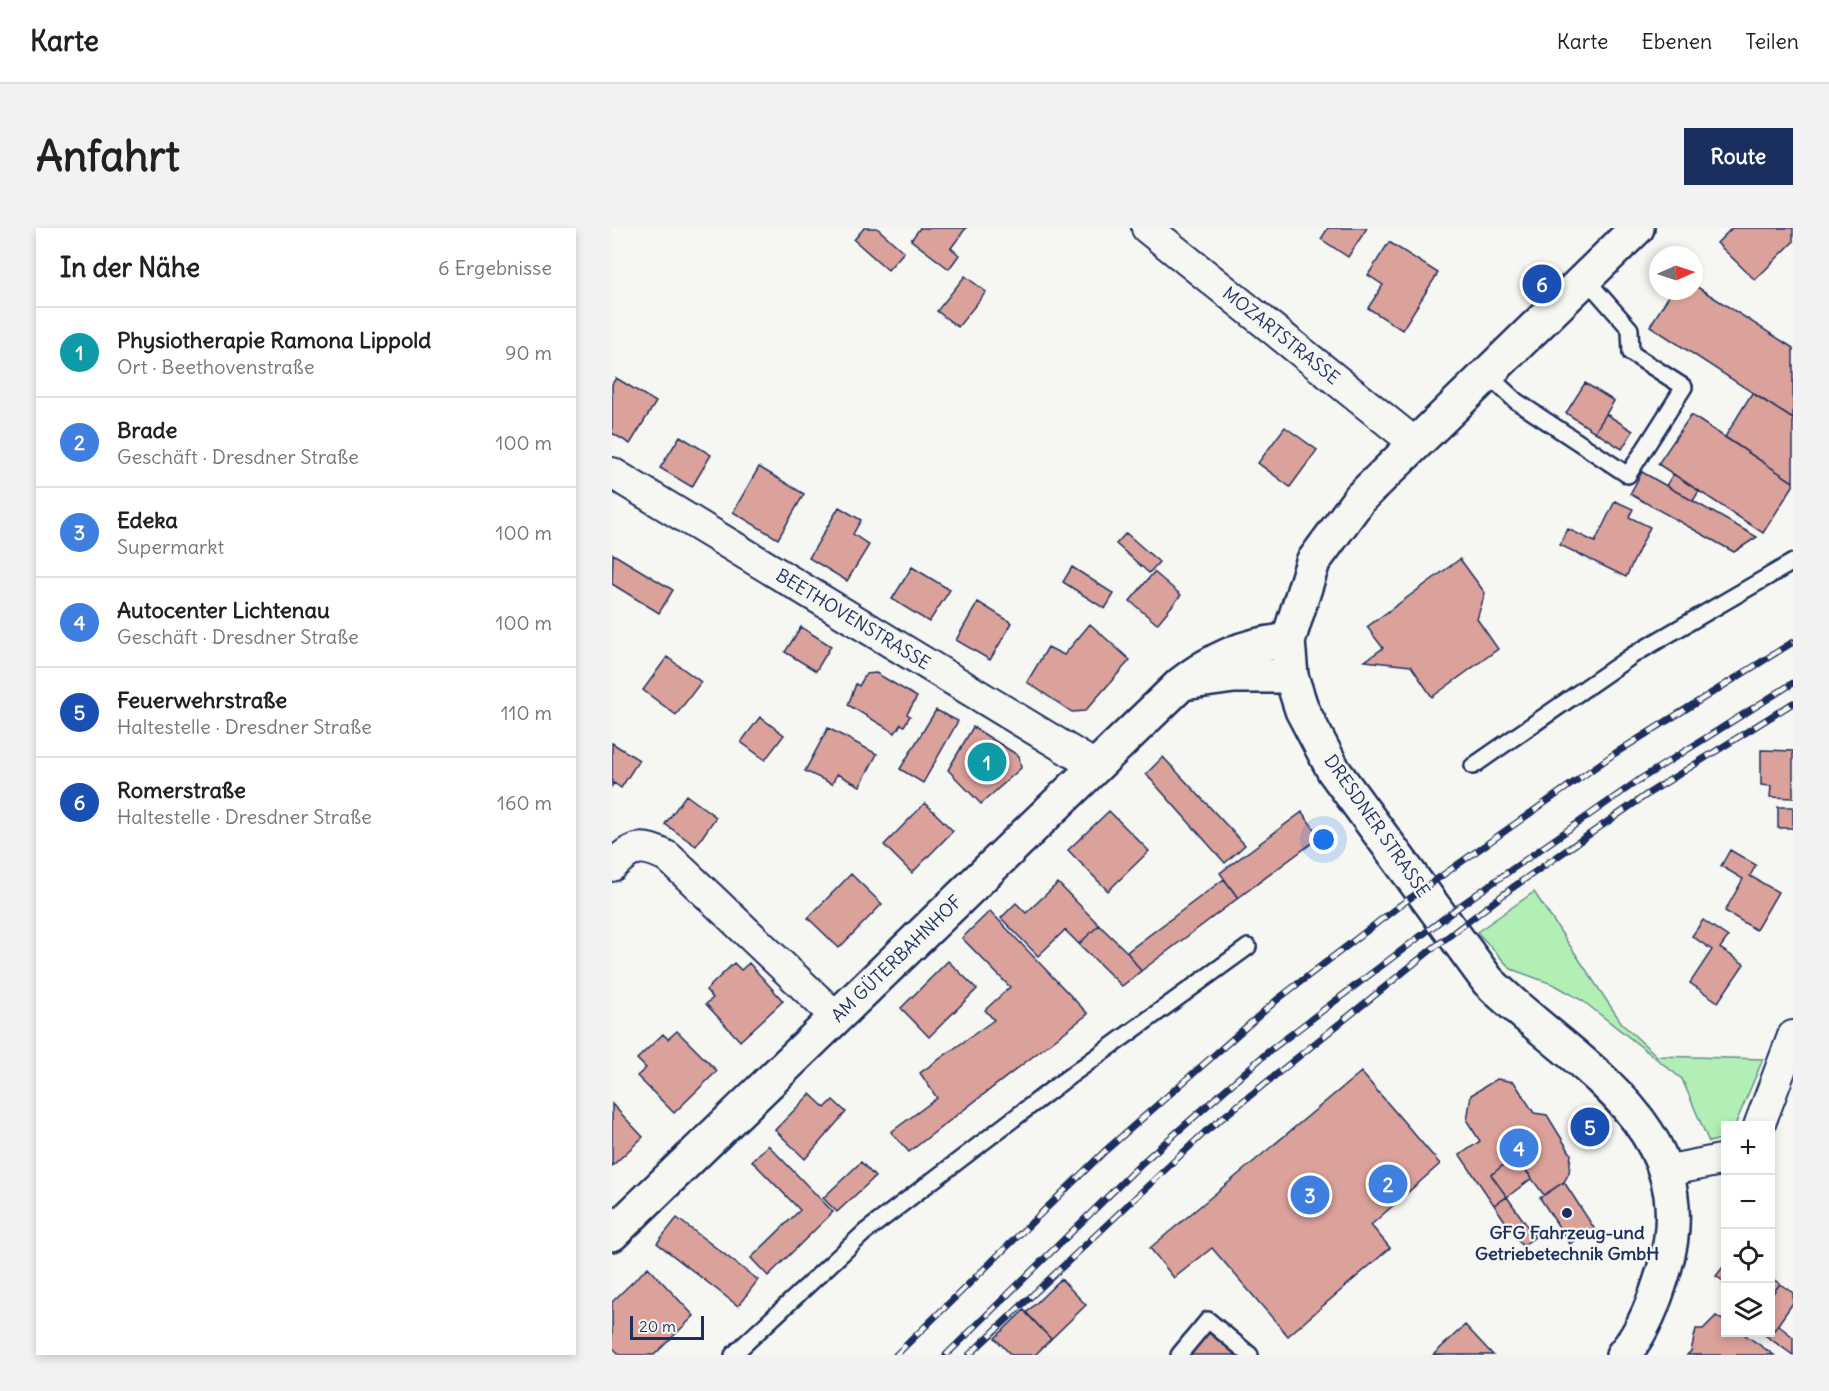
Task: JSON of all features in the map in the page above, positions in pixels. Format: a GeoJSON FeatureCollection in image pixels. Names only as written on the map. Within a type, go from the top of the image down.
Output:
{"type":"FeatureCollection","features":[{"type":"Feature","properties":{"kind":"main road","name":"DRESDNER STRASSE"},"geometry":{"type":"LineString","coordinates":[[1623,1355],[1651,1311],[1670,1250],[1671,1199],[1665,1171],[1636,1113],[1609,1085],[1509,1002],[1488,981],[1334,771],[1302,710],[1291,676],[1288,641],[1313,562],[1360,498],[1637,228]]}},
{"type":"Feature","properties":{"kind":"main road","name":"AM GÜTERBAHNHOF"},"geometry":{"type":"LineString","coordinates":[[612,1234],[1181,684],[1200,669],[1239,649],[1269,642],[1288,641]]}},
{"type":"Feature","properties":{"kind":"main road"},"geometry":{"type":"LineString","coordinates":[[1181,684],[1234,676],[1291,676]]}},
{"type":"Feature","properties":{"kind":"street","name":"MOZARTSTRASSE"},"geometry":{"type":"LineString","coordinates":[[1147,228],[1416,444]]}},
{"type":"Feature","properties":{"kind":"street","name":"BEETHOVENSTRASSE"},"geometry":{"type":"LineString","coordinates":[[612,473],[1095,766]]}},
{"type":"Feature","properties":{"kind":"street"},"geometry":{"type":"LineString","coordinates":[[612,866],[628,850],[649,847],[668,856],[836,1017]]}},
{"type":"Feature","properties":{"kind":"street"},"geometry":{"type":"LineString","coordinates":[[1761,1121],[1793,1036]]}},
{"type":"Feature","properties":{"kind":"street"},"geometry":{"type":"LineString","coordinates":[[1665,1171],[1721,1160]]}},
{"type":"Feature","properties":{"kind":"lane"},"geometry":{"type":"LineString","coordinates":[[1487,374],[1516,401],[1628,475],[1684,387],[1631,353],[1630,329],[1585,278]]}},
{"type":"Feature","properties":{"kind":"lane"},"geometry":{"type":"LineString","coordinates":[[1473,766],[1633,655],[1793,561]]}},
{"type":"Feature","properties":{"kind":"lane"},"geometry":{"type":"LineString","coordinates":[[733,1355],[865,1232],[1063,1081],[1248,947]]}},
{"type":"Feature","properties":{"kind":"lane"},"geometry":{"type":"LineString","coordinates":[[1179,1355],[1208,1320],[1250,1355]]}},
{"type":"Feature","properties":{"kind":"green space"},"geometry":{"type":"Polygon","coordinates":[[[1534,892],[1623,1025],[1657,1056],[1763,1059],[1737,1121],[1721,1121],[1721,1139],[1709,1142],[1682,1079],[1583,1001],[1555,985],[1511,969],[1477,932],[1534,892]]]}},
{"type":"Feature","properties":{"kind":"building"},"geometry":{"type":"Polygon","coordinates":[[[864,228],[877,228],[904,252],[888,270],[854,240],[864,228]]]}},
{"type":"Feature","properties":{"kind":"building"},"geometry":{"type":"Polygon","coordinates":[[[920,228],[966,228],[951,248],[959,255],[949,269],[911,240],[920,228]]]}},
{"type":"Feature","properties":{"kind":"building"},"geometry":{"type":"Polygon","coordinates":[[[1328,228],[1367,228],[1348,257],[1321,239],[1328,228]]]}},
{"type":"Feature","properties":{"kind":"building"},"geometry":{"type":"Polygon","coordinates":[[[1732,228],[1793,228],[1793,242],[1755,280],[1717,243],[1732,228]]]}},
{"type":"Feature","properties":{"kind":"building"},"geometry":{"type":"Polygon","coordinates":[[[1389,242],[1438,273],[1402,330],[1368,308],[1383,285],[1368,275],[1389,242]]]}},
{"type":"Feature","properties":{"kind":"building"},"geometry":{"type":"Polygon","coordinates":[[[965,276],[986,292],[958,327],[937,311],[965,276]]]}},
{"type":"Feature","properties":{"kind":"building"},"geometry":{"type":"Polygon","coordinates":[[[1703,291],[1793,348],[1793,419],[1650,326],[1666,300],[1703,300],[1703,291]]]}},
{"type":"Feature","properties":{"kind":"building"},"geometry":{"type":"Polygon","coordinates":[[[616,378],[656,402],[630,444],[612,433],[612,384],[616,378]]]}},
{"type":"Feature","properties":{"kind":"building"},"geometry":{"type":"Polygon","coordinates":[[[1585,383],[1614,401],[1595,432],[1566,413],[1585,383]]]}},
{"type":"Feature","properties":{"kind":"building"},"geometry":{"type":"Polygon","coordinates":[[[1752,393],[1793,419],[1793,482],[1725,437],[1752,393]]]}},
{"type":"Feature","properties":{"kind":"building"},"geometry":{"type":"Polygon","coordinates":[[[1606,414],[1633,431],[1622,449],[1595,432],[1606,414]]]}},
{"type":"Feature","properties":{"kind":"building"},"geometry":{"type":"Polygon","coordinates":[[[1691,415],[1793,482],[1793,486],[1763,533],[1658,464],[1691,415]]]}},
{"type":"Feature","properties":{"kind":"building"},"geometry":{"type":"Polygon","coordinates":[[[1285,427],[1317,450],[1290,487],[1258,463],[1285,427]]]}},
{"type":"Feature","properties":{"kind":"building"},"geometry":{"type":"Polygon","coordinates":[[[680,436],[711,455],[692,487],[660,468],[680,436]]]}},
{"type":"Feature","properties":{"kind":"building"},"geometry":{"type":"Polygon","coordinates":[[[759,467],[804,494],[778,539],[733,512],[759,467]]]}},
{"type":"Feature","properties":{"kind":"building"},"geometry":{"type":"Polygon","coordinates":[[[1642,472],[1757,537],[1734,552],[1630,494],[1642,472]]]}},
{"type":"Feature","properties":{"kind":"building"},"geometry":{"type":"Polygon","coordinates":[[[1673,474],[1699,491],[1693,501],[1666,486],[1673,474]]]}},
{"type":"Feature","properties":{"kind":"building"},"geometry":{"type":"Polygon","coordinates":[[[1615,501],[1633,509],[1629,517],[1650,527],[1626,577],[1560,545],[1568,529],[1595,542],[1615,501]]]}},
{"type":"Feature","properties":{"kind":"building"},"geometry":{"type":"Polygon","coordinates":[[[839,507],[861,520],[853,534],[869,545],[847,581],[809,558],[839,507]]]}},
{"type":"Feature","properties":{"kind":"building"},"geometry":{"type":"Polygon","coordinates":[[[1126,533],[1159,562],[1149,573],[1116,544],[1126,533]]]}},
{"type":"Feature","properties":{"kind":"building"},"geometry":{"type":"Polygon","coordinates":[[[613,554],[673,590],[659,613],[612,584],[613,554]]]}},
{"type":"Feature","properties":{"kind":"building"},"geometry":{"type":"Polygon","coordinates":[[[1460,559],[1485,593],[1477,619],[1498,649],[1432,697],[1411,666],[1365,661],[1383,648],[1367,627],[1460,559]]]}},
{"type":"Feature","properties":{"kind":"building"},"geometry":{"type":"Polygon","coordinates":[[[912,567],[950,590],[929,622],[892,599],[912,567]]]}},
{"type":"Feature","properties":{"kind":"building"},"geometry":{"type":"Polygon","coordinates":[[[1072,567],[1114,594],[1105,609],[1063,582],[1072,567]]]}},
{"type":"Feature","properties":{"kind":"building"},"geometry":{"type":"Polygon","coordinates":[[[1154,572],[1181,595],[1157,624],[1130,601],[1154,572]]]}},
{"type":"Feature","properties":{"kind":"building"},"geometry":{"type":"Polygon","coordinates":[[[978,602],[1012,623],[990,660],[956,640],[978,602]]]}},
{"type":"Feature","properties":{"kind":"building"},"geometry":{"type":"Polygon","coordinates":[[[1090,624],[1130,660],[1085,711],[1072,712],[1027,682],[1048,647],[1064,655],[1090,624]]]}},
{"type":"Feature","properties":{"kind":"building"},"geometry":{"type":"Polygon","coordinates":[[[801,627],[831,646],[816,671],[785,652],[801,627]]]}},
{"type":"Feature","properties":{"kind":"building"},"geometry":{"type":"Polygon","coordinates":[[[667,657],[701,682],[676,715],[643,690],[667,657]]]}},
{"type":"Feature","properties":{"kind":"building"},"geometry":{"type":"Polygon","coordinates":[[[876,673],[917,697],[907,714],[910,716],[904,726],[901,724],[895,733],[848,705],[856,684],[859,686],[866,674],[876,673]]]}},
{"type":"Feature","properties":{"kind":"building"},"geometry":{"type":"Polygon","coordinates":[[[936,710],[958,721],[923,783],[900,769],[936,710]]]}},
{"type":"Feature","properties":{"kind":"building"},"geometry":{"type":"Polygon","coordinates":[[[760,717],[784,735],[765,760],[741,742],[760,717]]]}},
{"type":"Feature","properties":{"kind":"building"},"geometry":{"type":"Polygon","coordinates":[[[973,727],[1019,756],[1021,768],[981,804],[948,770],[973,727]]]}},
{"type":"Feature","properties":{"kind":"building"},"geometry":{"type":"Polygon","coordinates":[[[828,728],[877,754],[860,786],[837,774],[832,784],[805,771],[828,728]]]}},
{"type":"Feature","properties":{"kind":"building"},"geometry":{"type":"Polygon","coordinates":[[[612,743],[639,760],[621,788],[614,783],[612,786],[612,743]]]}},
{"type":"Feature","properties":{"kind":"building"},"geometry":{"type":"Polygon","coordinates":[[[1761,750],[1793,751],[1793,798],[1770,797],[1771,786],[1761,785],[1761,750]]]}},
{"type":"Feature","properties":{"kind":"building"},"geometry":{"type":"Polygon","coordinates":[[[1163,757],[1245,845],[1225,863],[1146,774],[1163,757]]]}},
{"type":"Feature","properties":{"kind":"building"},"geometry":{"type":"Polygon","coordinates":[[[686,795],[716,817],[696,846],[665,824],[686,795]]]}},
{"type":"Feature","properties":{"kind":"building"},"geometry":{"type":"Polygon","coordinates":[[[925,803],[953,831],[912,873],[884,845],[925,803]]]}},
{"type":"Feature","properties":{"kind":"building"},"geometry":{"type":"Polygon","coordinates":[[[1778,807],[1793,807],[1793,828],[1778,828],[1778,807]]]}},
{"type":"Feature","properties":{"kind":"building"},"geometry":{"type":"Polygon","coordinates":[[[1109,811],[1149,851],[1108,891],[1068,850],[1109,811]]]}},
{"type":"Feature","properties":{"kind":"building"},"geometry":{"type":"Polygon","coordinates":[[[1302,812],[1320,837],[1238,898],[1220,873],[1302,812]]]}},
{"type":"Feature","properties":{"kind":"building"},"geometry":{"type":"Polygon","coordinates":[[[1730,850],[1756,865],[1750,876],[1778,892],[1756,930],[1725,911],[1743,879],[1721,866],[1730,850]]]}},
{"type":"Feature","properties":{"kind":"building"},"geometry":{"type":"Polygon","coordinates":[[[851,874],[882,904],[839,948],[808,918],[851,874]]]}},
{"type":"Feature","properties":{"kind":"building"},"geometry":{"type":"Polygon","coordinates":[[[1224,879],[1238,898],[1141,971],[1127,952],[1224,879]]]}},
{"type":"Feature","properties":{"kind":"building"},"geometry":{"type":"Polygon","coordinates":[[[1058,883],[1099,925],[1079,944],[1065,930],[1038,956],[1001,918],[1016,903],[1026,913],[1058,883]]]}},
{"type":"Feature","properties":{"kind":"building"},"geometry":{"type":"Polygon","coordinates":[[[990,911],[1088,1014],[909,1152],[891,1132],[937,1098],[920,1073],[994,1020],[985,1010],[1010,987],[962,938],[990,911]]]}},
{"type":"Feature","properties":{"kind":"building"},"geometry":{"type":"Polygon","coordinates":[[[1703,920],[1728,937],[1720,948],[1744,964],[1718,1002],[1690,983],[1712,950],[1692,936],[1703,920]]]}},
{"type":"Feature","properties":{"kind":"building"},"geometry":{"type":"Polygon","coordinates":[[[1099,925],[1127,952],[1141,971],[1122,986],[1079,944],[1099,925]]]}},
{"type":"Feature","properties":{"kind":"building"},"geometry":{"type":"Polygon","coordinates":[[[948,961],[977,989],[929,1037],[901,1008],[948,961]]]}},
{"type":"Feature","properties":{"kind":"building"},"geometry":{"type":"Polygon","coordinates":[[[734,963],[741,970],[749,963],[783,1001],[740,1041],[706,1004],[713,998],[706,990],[734,963]]]}},
{"type":"Feature","properties":{"kind":"building"},"geometry":{"type":"Polygon","coordinates":[[[677,1031],[717,1071],[674,1113],[637,1076],[646,1068],[637,1059],[663,1034],[668,1039],[677,1031]]]}},
{"type":"Feature","properties":{"kind":"building"},"geometry":{"type":"Polygon","coordinates":[[[1361,1072],[1440,1164],[1371,1225],[1390,1248],[1288,1336],[1212,1248],[1174,1278],[1150,1248],[1361,1072]]]}},
{"type":"Feature","properties":{"kind":"building"},"geometry":{"type":"Polygon","coordinates":[[[1497,1079],[1514,1082],[1534,1113],[1547,1115],[1571,1154],[1569,1173],[1564,1182],[1544,1195],[1515,1156],[1491,1175],[1507,1197],[1494,1205],[1460,1155],[1480,1141],[1467,1121],[1471,1095],[1497,1079]]]}},
{"type":"Feature","properties":{"kind":"building"},"geometry":{"type":"Polygon","coordinates":[[[810,1094],[825,1108],[833,1100],[846,1112],[805,1159],[775,1130],[810,1094]]]}},
{"type":"Feature","properties":{"kind":"building"},"geometry":{"type":"Polygon","coordinates":[[[612,1104],[643,1137],[612,1166],[612,1104]]]}},
{"type":"Feature","properties":{"kind":"building"},"geometry":{"type":"Polygon","coordinates":[[[768,1145],[833,1212],[768,1276],[751,1258],[800,1210],[752,1161],[768,1145]]]}},
{"type":"Feature","properties":{"kind":"building"},"geometry":{"type":"Polygon","coordinates":[[[1515,1156],[1532,1178],[1507,1197],[1491,1175],[1515,1156]]]}},
{"type":"Feature","properties":{"kind":"building"},"geometry":{"type":"Polygon","coordinates":[[[861,1162],[875,1177],[837,1212],[823,1198],[861,1162]]]}},
{"type":"Feature","properties":{"kind":"building","name":"GFG Fahrzeug-und Getriebetechnik GmbH"},"geometry":{"type":"Polygon","coordinates":[[[1564,1182],[1594,1228],[1570,1244],[1540,1198],[1564,1182]]]}},
{"type":"Feature","properties":{"kind":"building"},"geometry":{"type":"Polygon","coordinates":[[[1507,1197],[1535,1237],[1522,1246],[1494,1205],[1507,1197]]]}},
{"type":"Feature","properties":{"kind":"building"},"geometry":{"type":"Polygon","coordinates":[[[677,1218],[758,1280],[738,1306],[657,1243],[677,1218]]]}},
{"type":"Feature","properties":{"kind":"building"},"geometry":{"type":"Polygon","coordinates":[[[648,1267],[694,1316],[654,1355],[620,1355],[612,1347],[612,1302],[648,1267]]]}},
{"type":"Feature","properties":{"kind":"building"},"geometry":{"type":"Polygon","coordinates":[[[1721,1270],[1721,1280],[1716,1276],[1721,1270]]]}},
{"type":"Feature","properties":{"kind":"building"},"geometry":{"type":"Polygon","coordinates":[[[1061,1279],[1086,1305],[1051,1339],[1026,1313],[1061,1279]]]}},
{"type":"Feature","properties":{"kind":"building"},"geometry":{"type":"Polygon","coordinates":[[[1775,1280],[1780,1284],[1775,1290],[1775,1280]]]}},
{"type":"Feature","properties":{"kind":"building"},"geometry":{"type":"Polygon","coordinates":[[[1780,1284],[1793,1293],[1793,1303],[1775,1329],[1775,1290],[1780,1284]]]}},
{"type":"Feature","properties":{"kind":"building"},"geometry":{"type":"Polygon","coordinates":[[[1024,1310],[1051,1339],[1035,1355],[1011,1355],[995,1338],[1024,1310]]]}},
{"type":"Feature","properties":{"kind":"building"},"geometry":{"type":"Polygon","coordinates":[[[1716,1316],[1721,1319],[1721,1337],[1748,1337],[1774,1355],[1687,1355],[1691,1351],[1696,1329],[1703,1329],[1716,1316]]]}},
{"type":"Feature","properties":{"kind":"building"},"geometry":{"type":"Polygon","coordinates":[[[1465,1325],[1493,1355],[1433,1355],[1465,1325]]]}},
{"type":"Feature","properties":{"kind":"building"},"geometry":{"type":"Polygon","coordinates":[[[1778,1325],[1793,1337],[1793,1355],[1768,1337],[1775,1337],[1775,1329],[1778,1325]]]}},
{"type":"Feature","properties":{"kind":"building"},"geometry":{"type":"Polygon","coordinates":[[[1208,1332],[1236,1355],[1190,1355],[1208,1332]]]}},
{"type":"Feature","properties":{"kind":"railway"},"geometry":{"type":"LineString","coordinates":[[896,1355],[1105,1151],[1278,999],[1399,906],[1614,754],[1793,642]]}},
{"type":"Feature","properties":{"kind":"railway"},"geometry":{"type":"LineString","coordinates":[[946,1355],[1143,1162],[1268,1052],[1464,903],[1639,780],[1793,683]]}},
{"type":"Feature","properties":{"kind":"railway"},"geometry":{"type":"LineString","coordinates":[[969,1355],[1205,1132],[1432,949],[1512,888],[1649,793],[1793,703]]}},
{"type":"Feature","properties":{"kind":"place","name":"Romerstraße"},"geometry":{"type":"Point","coordinates":[1542,284]}},
{"type":"Feature","properties":{"kind":"place","name":"Physiotherapie Ramona Lippold"},"geometry":{"type":"Point","coordinates":[987,762]}},
{"type":"Feature","properties":{"kind":"place","name":"Feuerwehrstraße"},"geometry":{"type":"Point","coordinates":[1590,1127]}},
{"type":"Feature","properties":{"kind":"place","name":"Autocenter Lichtenau"},"geometry":{"type":"Point","coordinates":[1519,1148]}},
{"type":"Feature","properties":{"kind":"place","name":"Brade"},"geometry":{"type":"Point","coordinates":[1388,1184]}},
{"type":"Feature","properties":{"kind":"place","name":"Edeka"},"geometry":{"type":"Point","coordinates":[1310,1195]}},
{"type":"Feature","properties":{"kind":"place","name":"GFG Fahrzeug-und Getriebetechnik GmbH"},"geometry":{"type":"Point","coordinates":[1567,1213]}}]}
